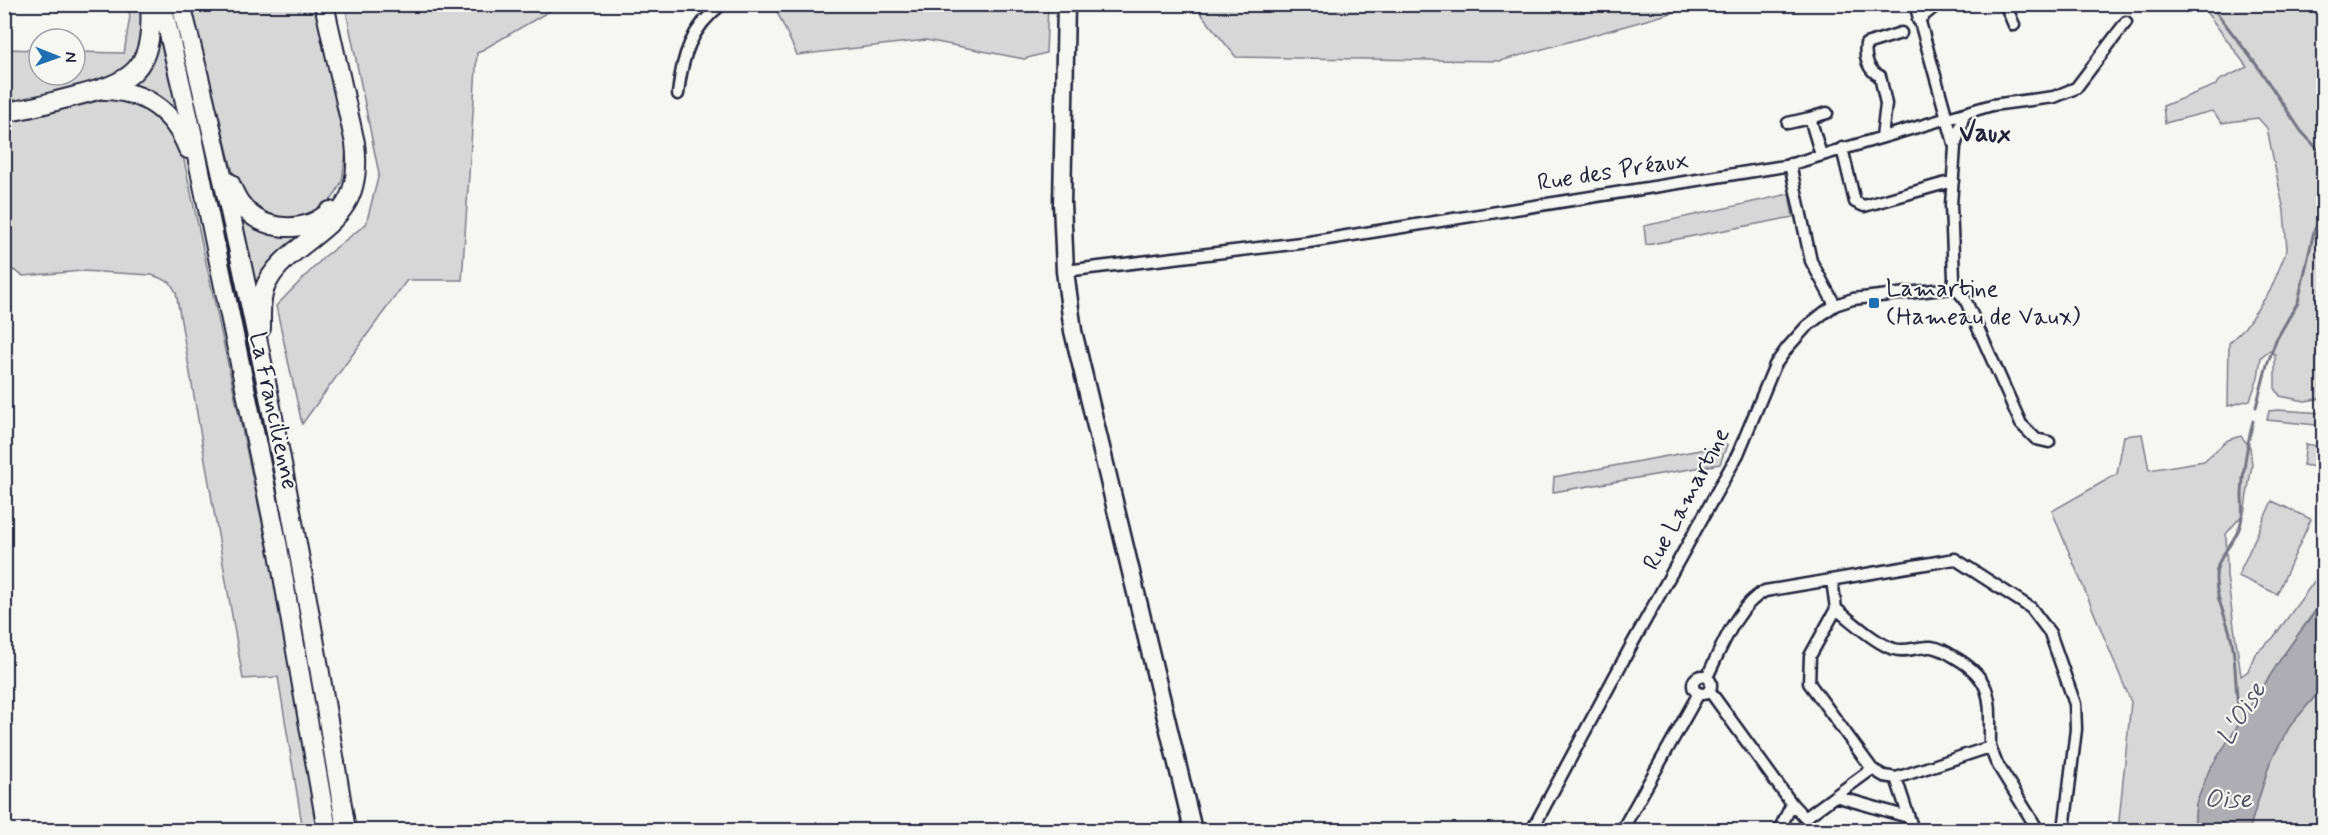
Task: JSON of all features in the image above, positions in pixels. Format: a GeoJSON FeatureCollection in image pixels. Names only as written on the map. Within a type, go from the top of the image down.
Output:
{"type":"FeatureCollection","features":[{"type":"Feature","properties":{"kind":"highway"},"geometry":{"type":"LineString","coordinates":[[4,112],[99,90],[129,77],[143,61],[149,38],[150,4]]}},
{"type":"Feature","properties":{"kind":"highway","name":"La Francilienne"},"geometry":{"type":"LineString","coordinates":[[162,4],[192,132],[200,181],[278,547],[327,831]]}},
{"type":"Feature","properties":{"kind":"highway","name":"La Francilienne"},"geometry":{"type":"LineString","coordinates":[[181,4],[205,102],[263,375],[346,831]]}},
{"type":"Feature","properties":{"kind":"highway"},"geometry":{"type":"LineString","coordinates":[[263,375],[261,306],[267,284],[280,265],[333,221],[350,198],[357,175],[355,143],[324,4]]}},
{"type":"Feature","properties":{"kind":"highway"},"geometry":{"type":"LineString","coordinates":[[99,90],[117,90],[139,95],[165,111],[184,140],[200,181]]}},
{"type":"Feature","properties":{"kind":"highway"},"geometry":{"type":"LineString","coordinates":[[205,102],[235,196],[251,214],[274,226],[299,227],[325,216],[336,206],[349,179],[355,143]]}},
{"type":"Feature","properties":{"kind":"main road"},"geometry":{"type":"LineString","coordinates":[[1066,4],[1062,203],[1065,271],[1073,332],[1193,831]]}},
{"type":"Feature","properties":{"kind":"street"},"geometry":{"type":"LineString","coordinates":[[678,94],[681,64],[690,41],[710,14],[722,4]]}},
{"type":"Feature","properties":{"kind":"street"},"geometry":{"type":"LineString","coordinates":[[1915,4],[1955,147]]}},
{"type":"Feature","properties":{"kind":"street"},"geometry":{"type":"LineString","coordinates":[[1918,20],[1938,4]]}},
{"type":"Feature","properties":{"kind":"street"},"geometry":{"type":"LineString","coordinates":[[2005,4],[2014,25]]}},
{"type":"Feature","properties":{"kind":"street","name":"Rue des Préaux"},"geometry":{"type":"LineString","coordinates":[[1065,271],[1309,242],[1790,164],[1992,105],[2054,97],[2076,88],[2126,22]]}},
{"type":"Feature","properties":{"kind":"street"},"geometry":{"type":"LineString","coordinates":[[1882,137],[1886,104],[1880,76],[1874,73],[1868,63],[1866,44],[1900,33]]}},
{"type":"Feature","properties":{"kind":"street"},"geometry":{"type":"LineString","coordinates":[[1788,123],[1827,113]]}},
{"type":"Feature","properties":{"kind":"street"},"geometry":{"type":"LineString","coordinates":[[1964,114],[1955,147],[1951,205],[1954,278],[1952,288],[1965,299],[2021,424],[2036,439],[2049,442]]}},
{"type":"Feature","properties":{"kind":"street"},"geometry":{"type":"LineString","coordinates":[[1810,118],[1821,155]]}},
{"type":"Feature","properties":{"kind":"street"},"geometry":{"type":"LineString","coordinates":[[1842,148],[1855,202],[1864,206],[1953,181]]}},
{"type":"Feature","properties":{"kind":"street"},"geometry":{"type":"LineString","coordinates":[[1790,164],[1811,261],[1834,305]]}},
{"type":"Feature","properties":{"kind":"street","name":"Rue Lamartine"},"geometry":{"type":"LineString","coordinates":[[1532,831],[1631,646],[1738,454],[1775,365],[1806,327],[1834,305],[1861,297],[1952,288]]}},
{"type":"Feature","properties":{"kind":"street"},"geometry":{"type":"LineString","coordinates":[[1707,677],[1744,607],[1765,591],[1955,559],[2031,608],[2050,633],[2074,704],[2076,729],[2064,831]]}},
{"type":"Feature","properties":{"kind":"street"},"geometry":{"type":"LineString","coordinates":[[1832,580],[1836,609],[1810,656],[1809,683],[1872,769],[1884,776],[1896,778],[1989,747]]}},
{"type":"Feature","properties":{"kind":"street"},"geometry":{"type":"LineString","coordinates":[[1836,609],[1887,647],[1903,651],[1923,647],[1942,650],[1977,672],[1983,679],[1989,696],[1989,747],[2038,831]]}},
{"type":"Feature","properties":{"kind":"street"},"geometry":{"type":"LineString","coordinates":[[1707,677],[1701,676],[1694,681],[1694,689],[1704,692],[1804,818],[1872,769]]}},
{"type":"Feature","properties":{"kind":"street"},"geometry":{"type":"LineString","coordinates":[[1622,831],[1704,692],[1711,685],[1707,677]]}},
{"type":"Feature","properties":{"kind":"street"},"geometry":{"type":"LineString","coordinates":[[1896,778],[1912,831]]}},
{"type":"Feature","properties":{"kind":"street"},"geometry":{"type":"LineString","coordinates":[[1834,796],[1908,817]]}},
{"type":"Feature","properties":{"kind":"street"},"geometry":{"type":"LineString","coordinates":[[1779,831],[1792,804]]}},
{"type":"Feature","properties":{"kind":"shaded area"},"geometry":{"type":"Polygon","coordinates":[[[127,5],[145,5],[147,32],[126,73],[87,84],[87,52],[124,53],[130,16],[127,5]]]}},
{"type":"Feature","properties":{"kind":"shaded area"},"geometry":{"type":"Polygon","coordinates":[[[191,5],[319,5],[347,144],[342,181],[324,208],[298,220],[270,219],[240,194],[191,5]]]}},
{"type":"Feature","properties":{"kind":"shaded area"},"geometry":{"type":"Polygon","coordinates":[[[345,5],[560,5],[477,53],[462,280],[407,280],[302,424],[276,306],[324,257],[366,224],[379,174],[345,5]]]}},
{"type":"Feature","properties":{"kind":"shaded area"},"geometry":{"type":"Polygon","coordinates":[[[774,5],[1048,5],[1046,53],[1024,59],[926,40],[797,55],[774,5]]]}},
{"type":"Feature","properties":{"kind":"shaded area"},"geometry":{"type":"Polygon","coordinates":[[[1194,5],[1700,5],[1500,61],[1236,57],[1194,5]]]}},
{"type":"Feature","properties":{"kind":"shaded area"},"geometry":{"type":"Polygon","coordinates":[[[2201,5],[2323,5],[2323,398],[2305,401],[2280,396],[2275,388],[2275,355],[2270,350],[2261,357],[2258,378],[2250,400],[2228,406],[2229,343],[2245,327],[2270,291],[2287,250],[2284,211],[2267,128],[2258,118],[2222,123],[2212,111],[2165,123],[2163,106],[2216,85],[2218,81],[2247,67],[2201,5]]]}},
{"type":"Feature","properties":{"kind":"shaded area"},"geometry":{"type":"Polygon","coordinates":[[[158,28],[178,115],[128,87],[158,28]]]}},
{"type":"Feature","properties":{"kind":"shaded area"},"geometry":{"type":"Polygon","coordinates":[[[5,49],[27,50],[27,87],[75,87],[5,106],[5,49]]]}},
{"type":"Feature","properties":{"kind":"shaded area"},"geometry":{"type":"Polygon","coordinates":[[[104,94],[142,101],[174,133],[184,160],[273,573],[319,830],[303,830],[278,677],[243,679],[176,292],[170,282],[152,275],[82,271],[23,276],[5,265],[4,118],[104,94]]]}},
{"type":"Feature","properties":{"kind":"shaded area"},"geometry":{"type":"Polygon","coordinates":[[[1789,194],[1793,217],[1646,245],[1644,226],[1789,194]]]}},
{"type":"Feature","properties":{"kind":"shaded area"},"geometry":{"type":"Polygon","coordinates":[[[237,211],[306,230],[256,296],[237,211]]]}},
{"type":"Feature","properties":{"kind":"shaded area"},"geometry":{"type":"Polygon","coordinates":[[[2269,411],[2323,413],[2323,432],[2317,425],[2267,420],[2269,411]]]}},
{"type":"Feature","properties":{"kind":"shaded area"},"geometry":{"type":"Polygon","coordinates":[[[2142,434],[2149,470],[2204,461],[2228,440],[2241,436],[2250,447],[2252,465],[2244,513],[2226,534],[2227,576],[2241,676],[2248,671],[2255,654],[2273,638],[2323,569],[2323,600],[2282,657],[2196,804],[2194,830],[2118,830],[2131,702],[2052,511],[2117,474],[2124,436],[2142,434]]]}},
{"type":"Feature","properties":{"kind":"shaded area"},"geometry":{"type":"Polygon","coordinates":[[[2306,444],[2323,447],[2322,468],[2303,465],[2306,444]]]}},
{"type":"Feature","properties":{"kind":"shaded area"},"geometry":{"type":"Polygon","coordinates":[[[1727,445],[1720,464],[1553,492],[1554,477],[1727,445]]]}},
{"type":"Feature","properties":{"kind":"shaded area"},"geometry":{"type":"Polygon","coordinates":[[[2272,501],[2311,519],[2277,594],[2238,576],[2272,501]]]}},
{"type":"Feature","properties":{"kind":"shaded area"},"geometry":{"type":"Polygon","coordinates":[[[2323,687],[2323,830],[2249,830],[2270,762],[2290,726],[2323,687]]]}},
{"type":"Feature","properties":{"kind":"water","name":"Oise"},"geometry":{"type":"Polygon","coordinates":[[[2323,600],[2323,687],[2290,726],[2270,762],[2249,830],[2194,830],[2196,804],[2209,770],[2282,657],[2323,600]]]}},
{"type":"Feature","properties":{"kind":"waterway"},"geometry":{"type":"LineString","coordinates":[[2210,4],[2258,67],[2301,131],[2324,156]]}},
{"type":"Feature","properties":{"kind":"waterway"},"geometry":{"type":"LineString","coordinates":[[2256,407],[2276,340],[2298,302],[2314,231],[2324,208]]}},
{"type":"Feature","properties":{"kind":"waterway","name":"L'Oise"},"geometry":{"type":"LineString","coordinates":[[2238,706],[2233,645],[2218,594],[2216,571],[2241,522],[2244,466],[2253,421]]}},
{"type":"Feature","properties":{"kind":"place","name":"Lamartine (Hameau de Vaux)"},"geometry":{"type":"Point","coordinates":[1874,303]}},
{"type":"Feature","properties":{"kind":"district","name":"Vaux"},"geometry":{"type":"Point","coordinates":[1985,134]}}]}
